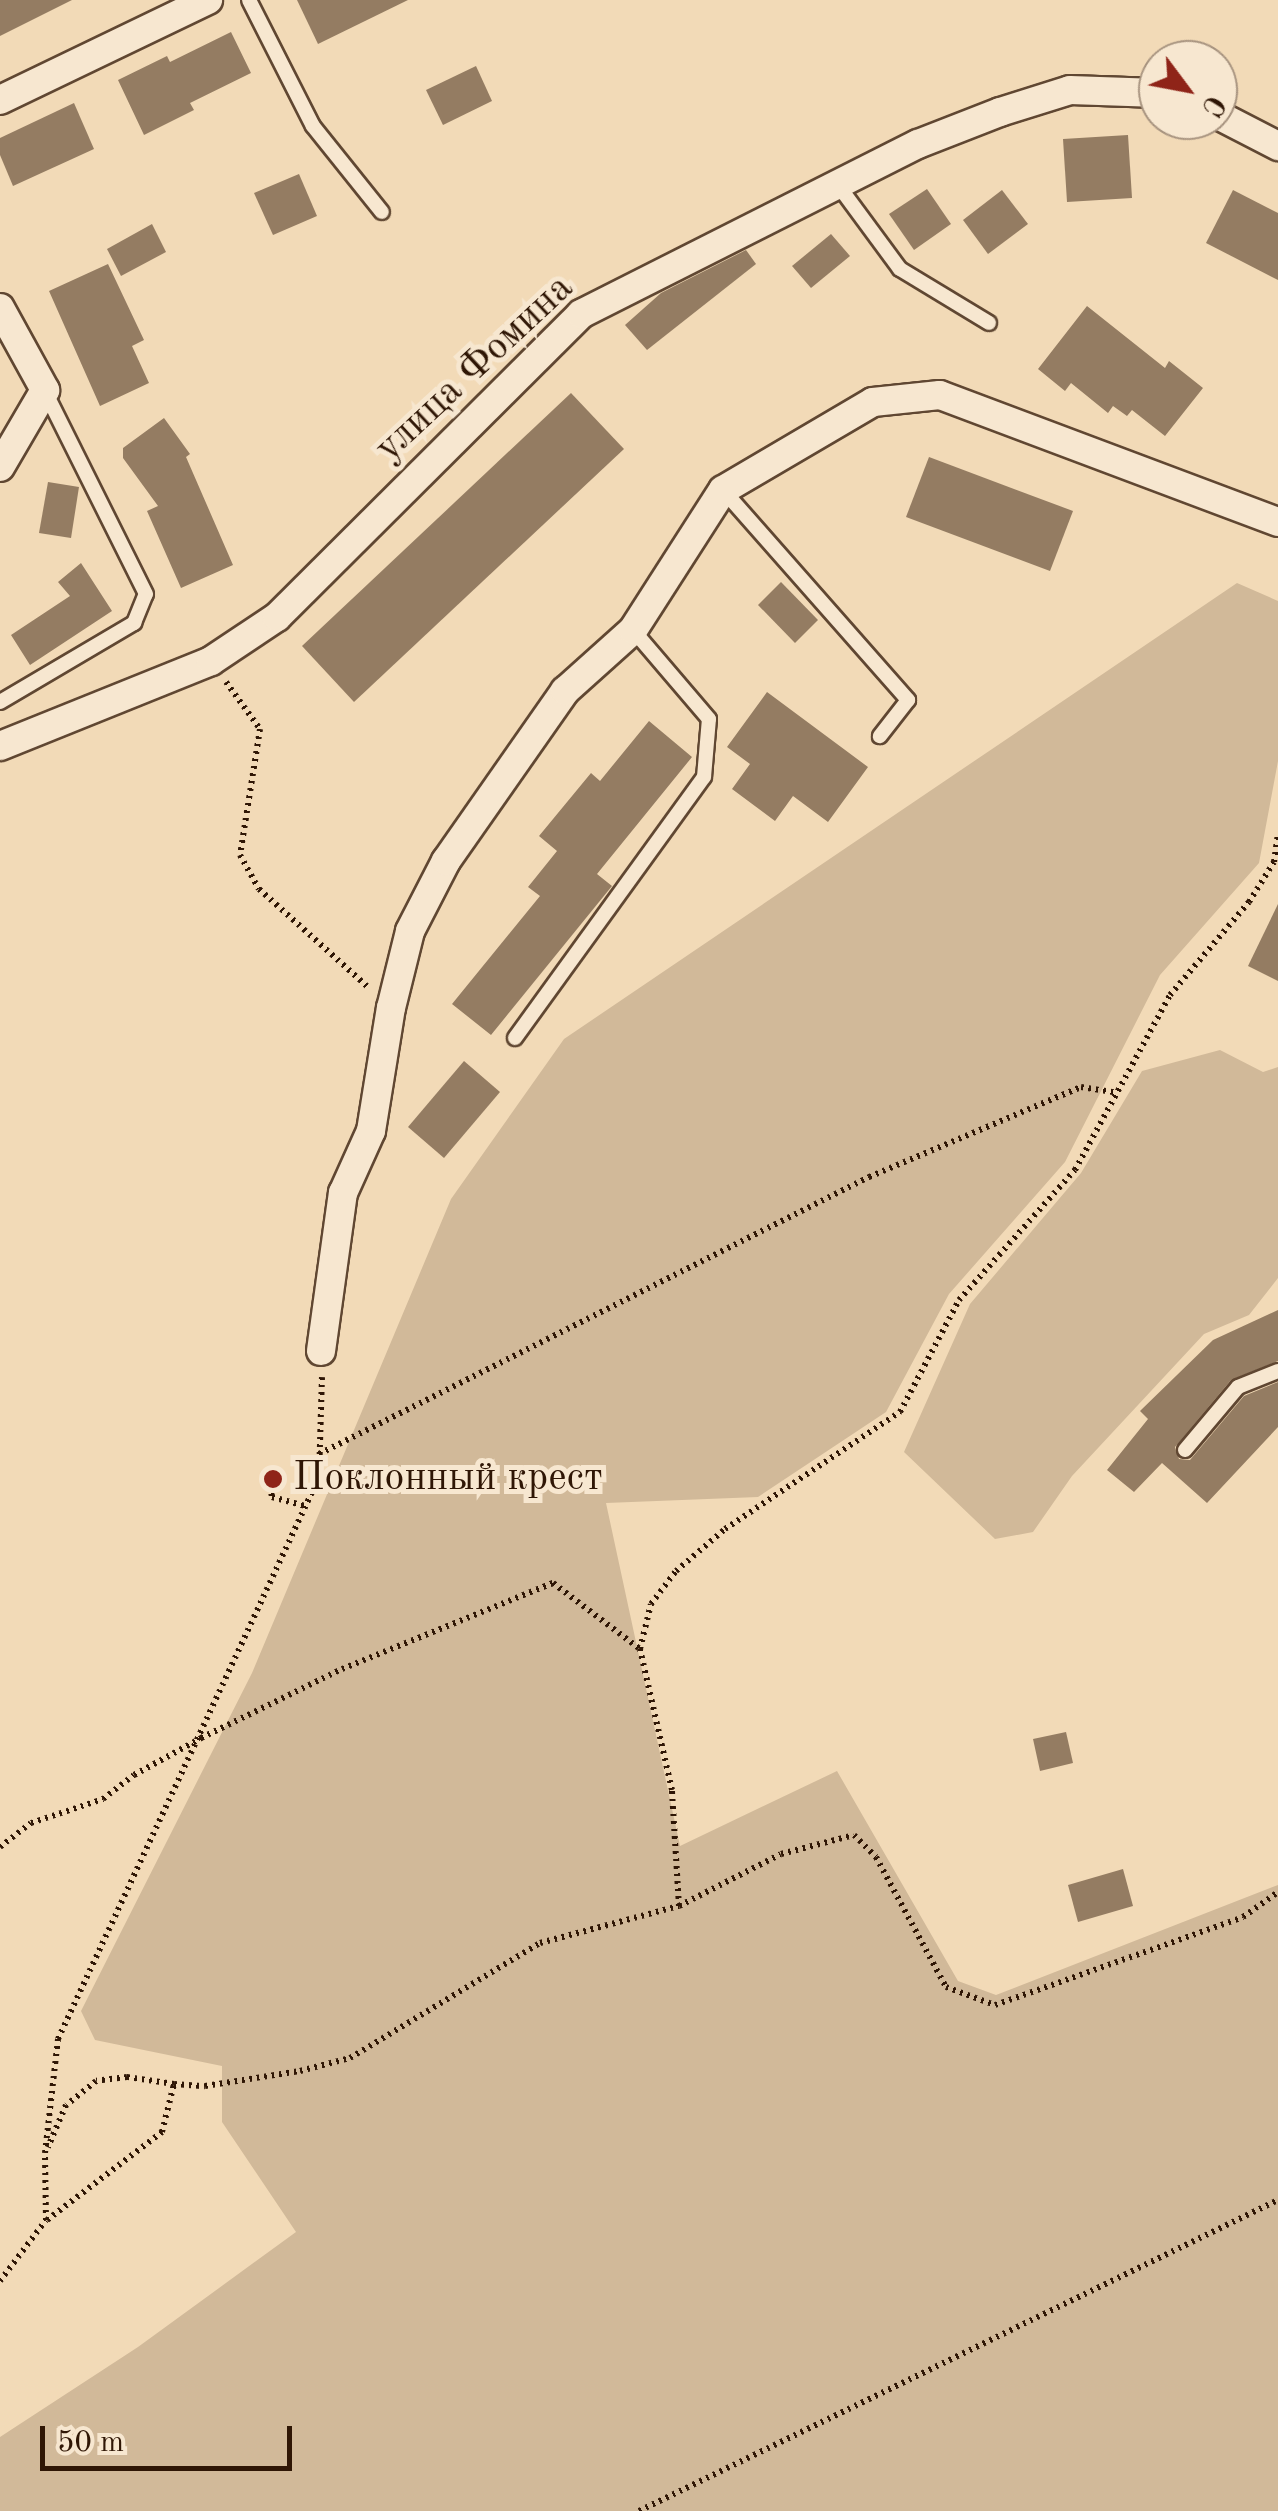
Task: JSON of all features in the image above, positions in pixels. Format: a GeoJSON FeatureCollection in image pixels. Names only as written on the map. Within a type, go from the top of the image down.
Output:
{"type":"FeatureCollection","features":[{"type":"Feature","properties":{"kind":"street"},"geometry":{"type":"LineString","coordinates":[[0,100],[208,0]]}},
{"type":"Feature","properties":{"kind":"street","name":"улица Фомина"},"geometry":{"type":"LineString","coordinates":[[0,746],[210,661],[277,617],[580,314],[736,232],[918,144],[1070,90],[1138,92]]}},
{"type":"Feature","properties":{"kind":"street"},"geometry":{"type":"LineString","coordinates":[[1238,126],[1278,146]]}},
{"type":"Feature","properties":{"kind":"street"},"geometry":{"type":"LineString","coordinates":[[0,308],[44,390],[0,467]]}},
{"type":"Feature","properties":{"kind":"street"},"geometry":{"type":"LineString","coordinates":[[320,1351],[343,1193],[371,1132],[390,1008],[410,932],[446,861],[565,691],[634,630],[723,490],[873,402],[940,395],[1278,522]]}},
{"type":"Feature","properties":{"kind":"lane"},"geometry":{"type":"LineString","coordinates":[[249,0],[314,126],[382,212]]}},
{"type":"Feature","properties":{"kind":"lane"},"geometry":{"type":"LineString","coordinates":[[838,185],[900,269],[989,323]]}},
{"type":"Feature","properties":{"kind":"lane"},"geometry":{"type":"LineString","coordinates":[[0,702],[134,622],[146,594],[44,390]]}},
{"type":"Feature","properties":{"kind":"lane"},"geometry":{"type":"LineString","coordinates":[[723,490],[908,700],[880,736]]}},
{"type":"Feature","properties":{"kind":"lane"},"geometry":{"type":"LineString","coordinates":[[515,1038],[704,777],[709,719],[634,630]]}},
{"type":"Feature","properties":{"kind":"lane"},"geometry":{"type":"LineString","coordinates":[[1184,1450],[1238,1386],[1278,1371]]}},
{"type":"Feature","properties":{"kind":"path"},"geometry":{"type":"LineString","coordinates":[[210,661],[260,729],[240,855],[259,889],[390,1008]]}},
{"type":"Feature","properties":{"kind":"path"},"geometry":{"type":"LineString","coordinates":[[679,1906],[672,1790],[640,1648],[651,1604],[676,1571],[725,1529],[900,1412],[959,1300],[1076,1170],[1170,995],[1249,902],[1274,862],[1278,833]]}},
{"type":"Feature","properties":{"kind":"path"},"geometry":{"type":"LineString","coordinates":[[319,1454],[869,1177],[1081,1087],[1117,1092]]}},
{"type":"Feature","properties":{"kind":"path"},"geometry":{"type":"LineString","coordinates":[[46,2220],[46,2152],[58,2039],[319,1476],[320,1351]]}},
{"type":"Feature","properties":{"kind":"path"},"geometry":{"type":"LineString","coordinates":[[270,1486],[272,1497],[306,1506]]}},
{"type":"Feature","properties":{"kind":"path"},"geometry":{"type":"LineString","coordinates":[[0,1847],[31,1822],[104,1799],[134,1775],[200,1738],[342,1669],[553,1583],[640,1648]]}},
{"type":"Feature","properties":{"kind":"path"},"geometry":{"type":"LineString","coordinates":[[46,2152],[66,2105],[96,2081],[127,2077],[205,2086],[300,2071],[350,2058],[540,1943],[679,1906],[782,1854],[854,1835],[876,1857],[946,1987],[995,2005],[1242,1917],[1278,1892]]}},
{"type":"Feature","properties":{"kind":"path"},"geometry":{"type":"LineString","coordinates":[[0,2281],[46,2220],[162,2132],[174,2084]]}},
{"type":"Feature","properties":{"kind":"path"},"geometry":{"type":"LineString","coordinates":[[639,2511],[1278,2200]]}},
{"type":"Feature","properties":{"kind":"shaded area"},"geometry":{"type":"Polygon","coordinates":[[[1237,583],[1278,601],[1278,761],[1259,863],[1160,975],[1065,1162],[949,1294],[886,1412],[758,1497],[606,1503],[680,1846],[837,1771],[958,1981],[996,1995],[1278,1885],[1278,2511],[0,2511],[0,2437],[138,2347],[296,2232],[222,2122],[222,2066],[95,2040],[81,2011],[252,1673],[451,1199],[564,1039],[1237,583]]]}},
{"type":"Feature","properties":{"kind":"shaded area"},"geometry":{"type":"Polygon","coordinates":[[[1220,1050],[1263,1072],[1278,1067],[1278,1278],[1249,1315],[1204,1334],[1072,1476],[1033,1532],[995,1539],[904,1452],[970,1304],[1081,1173],[1142,1071],[1220,1050]]]}},
{"type":"Feature","properties":{"kind":"building"},"geometry":{"type":"Polygon","coordinates":[[[0,0],[72,0],[0,36],[0,0]]]}},
{"type":"Feature","properties":{"kind":"building"},"geometry":{"type":"Polygon","coordinates":[[[297,0],[408,0],[318,44],[297,0]]]}},
{"type":"Feature","properties":{"kind":"building"},"geometry":{"type":"Polygon","coordinates":[[[231,32],[251,73],[190,103],[194,110],[144,135],[118,80],[167,56],[170,62],[231,32]]]}},
{"type":"Feature","properties":{"kind":"building"},"geometry":{"type":"Polygon","coordinates":[[[476,66],[492,101],[443,125],[426,90],[476,66]]]}},
{"type":"Feature","properties":{"kind":"building"},"geometry":{"type":"Polygon","coordinates":[[[74,103],[94,149],[13,186],[0,155],[0,138],[74,103]]]}},
{"type":"Feature","properties":{"kind":"building"},"geometry":{"type":"Polygon","coordinates":[[[1128,135],[1132,198],[1067,202],[1063,139],[1128,135]]]}},
{"type":"Feature","properties":{"kind":"building"},"geometry":{"type":"Polygon","coordinates":[[[299,174],[317,216],[273,235],[254,193],[299,174]]]}},
{"type":"Feature","properties":{"kind":"building"},"geometry":{"type":"Polygon","coordinates":[[[927,189],[951,224],[914,250],[889,214],[927,189]]]}},
{"type":"Feature","properties":{"kind":"building"},"geometry":{"type":"Polygon","coordinates":[[[1002,190],[1028,224],[988,254],[963,220],[1002,190]]]}},
{"type":"Feature","properties":{"kind":"building"},"geometry":{"type":"Polygon","coordinates":[[[1233,190],[1278,213],[1278,280],[1206,243],[1233,190]]]}},
{"type":"Feature","properties":{"kind":"building"},"geometry":{"type":"Polygon","coordinates":[[[152,224],[166,252],[121,276],[107,249],[152,224]]]}},
{"type":"Feature","properties":{"kind":"building"},"geometry":{"type":"Polygon","coordinates":[[[831,234],[850,256],[811,288],[792,266],[831,234]]]}},
{"type":"Feature","properties":{"kind":"building"},"geometry":{"type":"Polygon","coordinates":[[[746,250],[756,264],[647,350],[625,325],[661,293],[746,250]]]}},
{"type":"Feature","properties":{"kind":"building"},"geometry":{"type":"Polygon","coordinates":[[[108,264],[144,340],[132,346],[149,383],[100,406],[49,291],[108,264]]]}},
{"type":"Feature","properties":{"kind":"building"},"geometry":{"type":"Polygon","coordinates":[[[1087,306],[1165,368],[1169,361],[1203,388],[1165,436],[1132,410],[1127,416],[1113,406],[1108,413],[1071,383],[1065,391],[1038,369],[1087,306]]]}},
{"type":"Feature","properties":{"kind":"building"},"geometry":{"type":"Polygon","coordinates":[[[571,393],[624,449],[354,702],[302,646],[571,393]]]}},
{"type":"Feature","properties":{"kind":"building"},"geometry":{"type":"Polygon","coordinates":[[[164,418],[190,454],[186,457],[233,565],[181,588],[147,511],[158,506],[123,458],[123,448],[164,418]]]}},
{"type":"Feature","properties":{"kind":"building"},"geometry":{"type":"Polygon","coordinates":[[[929,457],[1073,511],[1050,571],[906,517],[929,457]]]}},
{"type":"Feature","properties":{"kind":"building"},"geometry":{"type":"Polygon","coordinates":[[[48,482],[79,487],[71,538],[39,533],[48,482]]]}},
{"type":"Feature","properties":{"kind":"building"},"geometry":{"type":"Polygon","coordinates":[[[81,563],[112,611],[30,665],[11,635],[70,596],[58,582],[81,563]]]}},
{"type":"Feature","properties":{"kind":"building"},"geometry":{"type":"Polygon","coordinates":[[[781,582],[818,620],[795,643],[758,605],[781,582]]]}},
{"type":"Feature","properties":{"kind":"building"},"geometry":{"type":"Polygon","coordinates":[[[767,692],[868,767],[828,822],[793,796],[775,821],[732,789],[750,764],[727,747],[767,692]]]}},
{"type":"Feature","properties":{"kind":"building"},"geometry":{"type":"Polygon","coordinates":[[[649,721],[692,757],[597,874],[612,886],[491,1035],[452,1004],[540,896],[528,887],[557,851],[539,836],[591,773],[600,781],[649,721]]]}},
{"type":"Feature","properties":{"kind":"building"},"geometry":{"type":"Polygon","coordinates":[[[1278,904],[1278,981],[1248,966],[1278,904]]]}},
{"type":"Feature","properties":{"kind":"building"},"geometry":{"type":"Polygon","coordinates":[[[464,1061],[500,1092],[444,1158],[408,1127],[464,1061]]]}},
{"type":"Feature","properties":{"kind":"building"},"geometry":{"type":"Polygon","coordinates":[[[1278,1310],[1278,1361],[1231,1380],[1175,1447],[1179,1459],[1190,1460],[1244,1396],[1278,1382],[1278,1427],[1207,1503],[1162,1463],[1134,1492],[1107,1470],[1148,1419],[1140,1411],[1213,1340],[1278,1310]]]}},
{"type":"Feature","properties":{"kind":"building"},"geometry":{"type":"Polygon","coordinates":[[[1066,1732],[1073,1763],[1040,1771],[1033,1739],[1066,1732]]]}},
{"type":"Feature","properties":{"kind":"building"},"geometry":{"type":"Polygon","coordinates":[[[1123,1869],[1133,1906],[1078,1922],[1068,1885],[1123,1869]]]}},
{"type":"Feature","properties":{"kind":"place","name":"Поклонный крест"},"geometry":{"type":"Point","coordinates":[273,1479]}}]}
